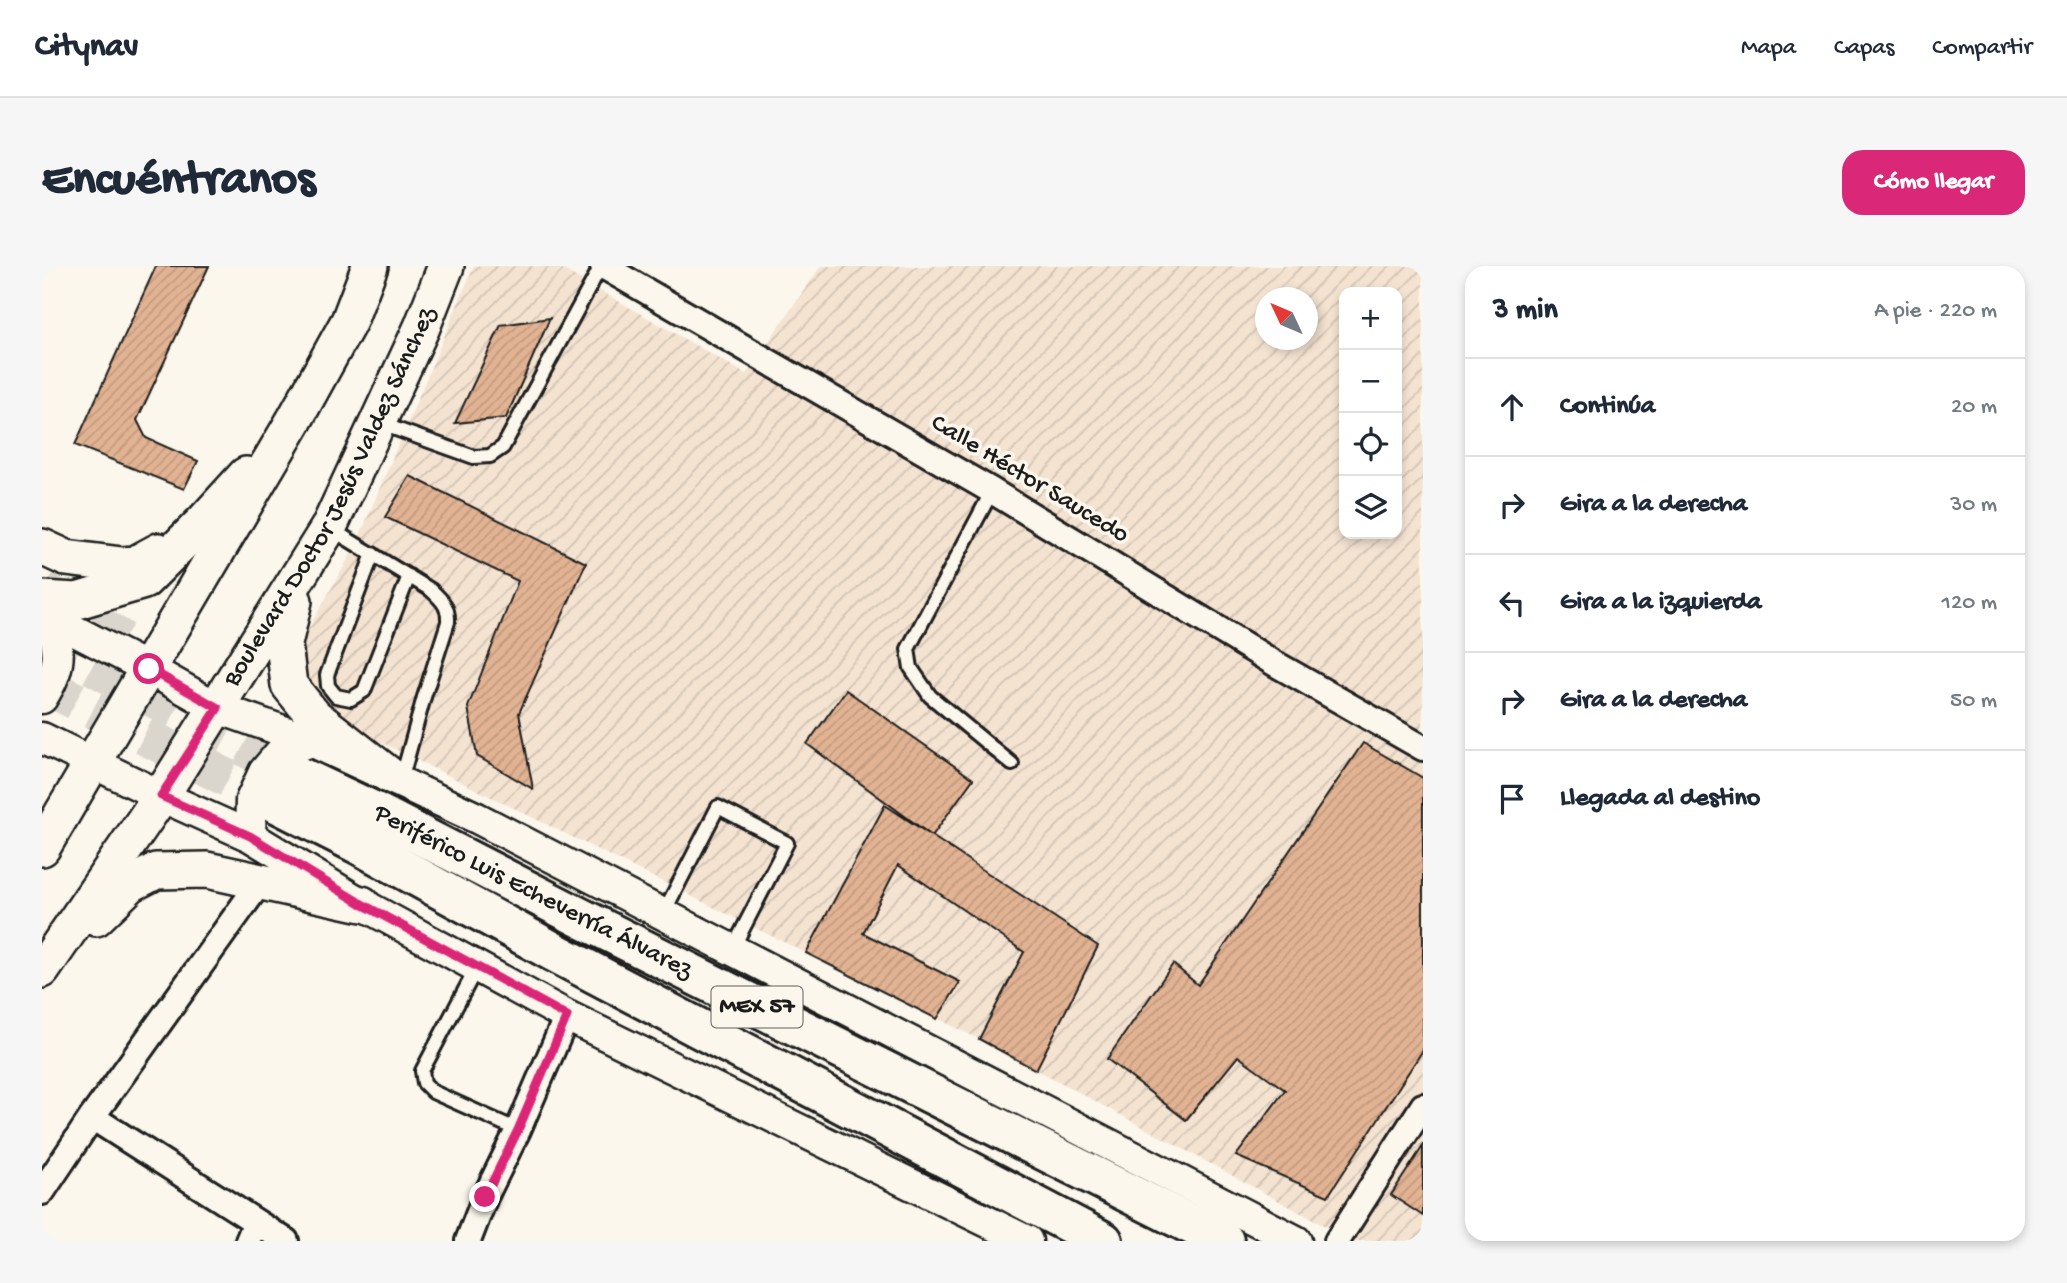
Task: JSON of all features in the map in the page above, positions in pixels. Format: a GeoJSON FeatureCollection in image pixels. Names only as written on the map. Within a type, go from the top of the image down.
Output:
{"type":"FeatureCollection","features":[{"type":"Feature","properties":{"kind":"highway","name":"Periférico Luis Echeverría Álvarez"},"geometry":{"type":"LineString","coordinates":[[294,768],[583,919],[1224,1241]]}},
{"type":"Feature","properties":{"kind":"highway","name":"Periférico Luis Echeverría Álvarez"},"geometry":{"type":"LineString","coordinates":[[294,768],[356,843],[566,959],[1103,1241]]}},
{"type":"Feature","properties":{"kind":"main road"},"geometry":{"type":"LineString","coordinates":[[42,848],[295,419],[349,321],[370,266]]}},
{"type":"Feature","properties":{"kind":"main road","name":"Boulevard Doctor Jesús Valdez Sánchez"},"geometry":{"type":"LineString","coordinates":[[42,970],[161,796],[329,527],[379,423],[446,266]]}},
{"type":"Feature","properties":{"kind":"main road"},"geometry":{"type":"LineString","coordinates":[[43,622],[77,601],[144,581],[205,520],[295,419]]}},
{"type":"Feature","properties":{"kind":"main road"},"geometry":{"type":"LineString","coordinates":[[42,547],[66,558],[122,565],[135,564],[205,520]]}},
{"type":"Feature","properties":{"kind":"main road"},"geometry":{"type":"LineString","coordinates":[[299,577],[284,644],[289,685],[314,716],[395,778]]}},
{"type":"Feature","properties":{"kind":"main road"},"geometry":{"type":"LineString","coordinates":[[42,978],[131,884],[156,871],[207,870],[362,904]]}},
{"type":"Feature","properties":{"kind":"street","name":"Calle Héctor Saucedo"},"geometry":{"type":"LineString","coordinates":[[602,266],[992,491],[1274,663],[1423,748]]}},
{"type":"Feature","properties":{"kind":"street"},"geometry":{"type":"LineString","coordinates":[[43,622],[149,669],[218,708],[294,768],[395,778],[490,824],[1296,1241]]}},
{"type":"Feature","properties":{"kind":"street"},"geometry":{"type":"LineString","coordinates":[[42,698],[53,680],[59,659],[57,638],[43,622]]}},
{"type":"Feature","properties":{"kind":"street"},"geometry":{"type":"LineString","coordinates":[[42,738],[250,836],[362,904],[567,1016],[1027,1241]]}},
{"type":"Feature","properties":{"kind":"street"},"geometry":{"type":"LineString","coordinates":[[250,836],[251,800],[264,772],[280,753],[294,768]]}},
{"type":"Feature","properties":{"kind":"street"},"geometry":{"type":"LineString","coordinates":[[42,1192],[92,1117],[261,881]]}},
{"type":"Feature","properties":{"kind":"street"},"geometry":{"type":"LineString","coordinates":[[468,1241],[485,1197],[518,1130],[567,1016]]}},
{"type":"Feature","properties":{"kind":"street"},"geometry":{"type":"LineString","coordinates":[[1337,1241],[1423,1106]]}},
{"type":"Feature","properties":{"kind":"street"},"geometry":{"type":"LineString","coordinates":[[92,1117],[252,1231],[286,1241]]}},
{"type":"Feature","properties":{"kind":"lane"},"geometry":{"type":"LineString","coordinates":[[379,423],[474,457],[490,456],[503,447],[602,266]]}},
{"type":"Feature","properties":{"kind":"lane"},"geometry":{"type":"LineString","coordinates":[[992,491],[908,649],[911,668],[930,696],[1012,764]]}},
{"type":"Feature","properties":{"kind":"lane"},"geometry":{"type":"LineString","coordinates":[[329,527],[409,576],[442,600],[449,611],[448,622],[424,697],[395,778]]}},
{"type":"Feature","properties":{"kind":"lane"},"geometry":{"type":"LineString","coordinates":[[373,554],[327,675],[328,686],[336,696],[351,699],[364,691],[409,576]]}},
{"type":"Feature","properties":{"kind":"lane"},"geometry":{"type":"LineString","coordinates":[[663,914],[718,807],[787,843],[732,950]]}},
{"type":"Feature","properties":{"kind":"lane"},"geometry":{"type":"LineString","coordinates":[[477,967],[422,1071],[424,1083],[433,1092],[518,1130]]}},
{"type":"Feature","properties":{"kind":"shaded area"},"geometry":{"type":"Polygon","coordinates":[[[474,266],[557,266],[746,374],[821,266],[1423,266],[1423,1241],[1353,1241],[997,1048],[274,689],[355,547],[474,266]]]}},
{"type":"Feature","properties":{"kind":"building"},"geometry":{"type":"Polygon","coordinates":[[[156,266],[209,266],[137,420],[146,438],[198,461],[184,489],[75,445],[156,266]]]}},
{"type":"Feature","properties":{"kind":"building"},"geometry":{"type":"Polygon","coordinates":[[[550,318],[506,418],[455,423],[501,325],[550,318]]]}},
{"type":"Feature","properties":{"kind":"building"},"geometry":{"type":"Polygon","coordinates":[[[410,476],[586,563],[519,713],[533,789],[477,756],[468,707],[518,581],[385,517],[410,476]]]}},
{"type":"Feature","properties":{"kind":"building"},"geometry":{"type":"Polygon","coordinates":[[[846,690],[973,779],[932,836],[807,744],[846,690]]]}},
{"type":"Feature","properties":{"kind":"building"},"geometry":{"type":"Polygon","coordinates":[[[1363,743],[1423,778],[1423,1050],[1328,1196],[1236,1156],[1285,1090],[1238,1056],[1186,1120],[1107,1059],[1173,964],[1198,985],[1363,743]]]}},
{"type":"Feature","properties":{"kind":"building"},"geometry":{"type":"Polygon","coordinates":[[[885,805],[1098,946],[1036,1070],[979,1039],[1024,952],[898,865],[863,933],[960,982],[937,1019],[806,953],[885,805]]]}},
{"type":"Feature","properties":{"kind":"building"},"geometry":{"type":"Polygon","coordinates":[[[1423,1146],[1423,1216],[1391,1195],[1423,1146]]]}},
{"type":"Feature","properties":{"kind":"tunnel"},"geometry":{"type":"LineString","coordinates":[[43,589],[166,668]]}},
{"type":"Feature","properties":{"kind":"tunnel"},"geometry":{"type":"LineString","coordinates":[[42,639],[290,772]]}},
{"type":"Feature","properties":{"kind":"tunnel"},"geometry":{"type":"LineString","coordinates":[[42,684],[273,801]]}},
{"type":"Feature","properties":{"kind":"route"},"geometry":{"type":"LineString","coordinates":[[149,669],[218,708],[161,796],[250,836],[362,904],[567,1016],[518,1130],[485,1197]]}}]}
